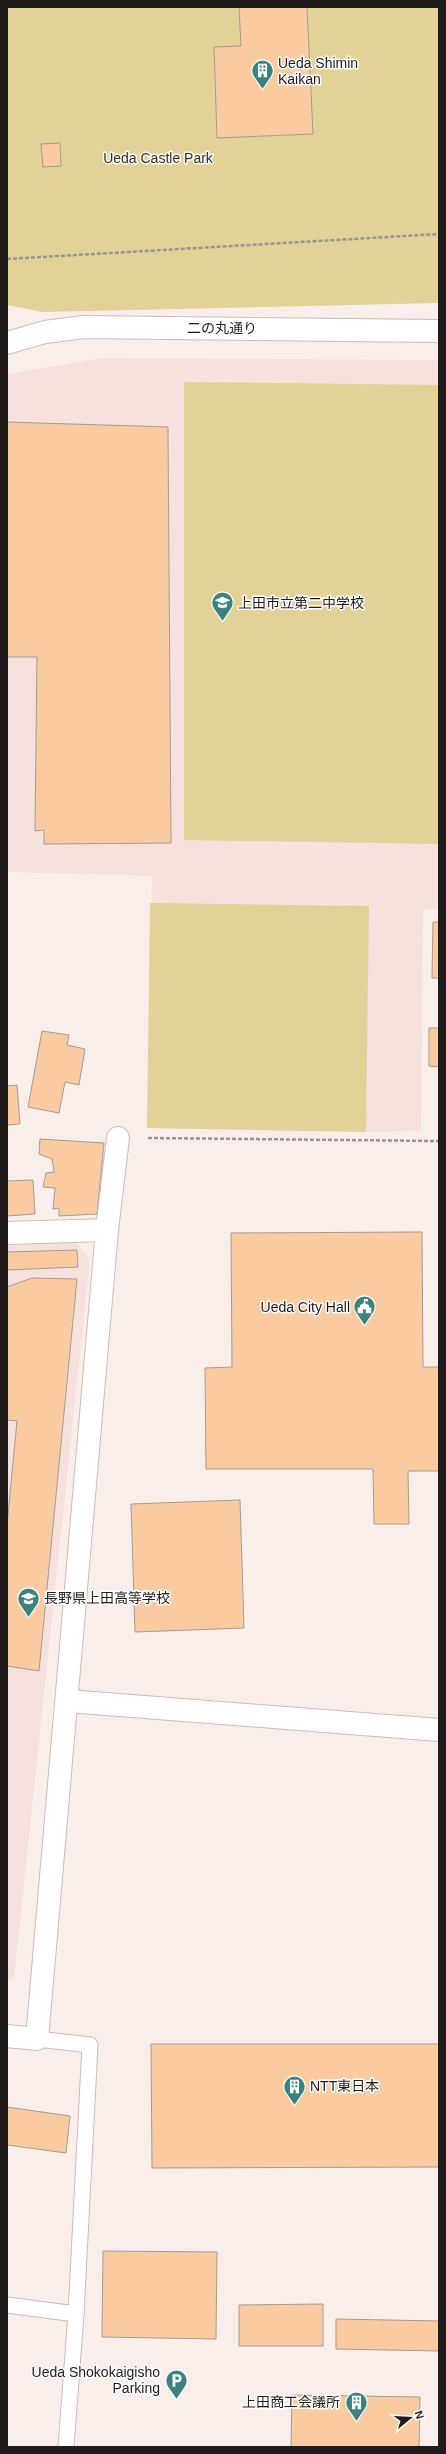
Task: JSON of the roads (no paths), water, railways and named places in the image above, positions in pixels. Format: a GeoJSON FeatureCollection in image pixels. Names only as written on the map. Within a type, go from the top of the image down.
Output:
{"type":"FeatureCollection","features":[{"type":"Feature","properties":{"kind":"street","name":"二の丸通り"},"geometry":{"type":"LineString","coordinates":[[7,343],[45,332],[84,327],[439,331]]}},
{"type":"Feature","properties":{"kind":"street"},"geometry":{"type":"LineString","coordinates":[[7,2036],[37,2039],[68,1701],[107,1230],[118,1138]]}},
{"type":"Feature","properties":{"kind":"street"},"geometry":{"type":"LineString","coordinates":[[7,1233],[107,1230]]}},
{"type":"Feature","properties":{"kind":"street"},"geometry":{"type":"LineString","coordinates":[[68,1701],[439,1730]]}},
{"type":"Feature","properties":{"kind":"lane"},"geometry":{"type":"LineString","coordinates":[[37,2039],[90,2045],[76,2314],[66,2447]]}},
{"type":"Feature","properties":{"kind":"lane"},"geometry":{"type":"LineString","coordinates":[[7,2305],[76,2314]]}},
{"type":"Feature","properties":{"kind":"place","name":"Ueda Shimin Kaikan"},"geometry":{"type":"Point","coordinates":[263,90]}},
{"type":"Feature","properties":{"kind":"place","name":"上田市立第二中学校"},"geometry":{"type":"Point","coordinates":[223,622]}},
{"type":"Feature","properties":{"kind":"place","name":"Ueda City Hall"},"geometry":{"type":"Point","coordinates":[365,1326]}},
{"type":"Feature","properties":{"kind":"place","name":"長野県上田高等学校"},"geometry":{"type":"Point","coordinates":[29,1618]}},
{"type":"Feature","properties":{"kind":"place","name":"NTT東日本"},"geometry":{"type":"Point","coordinates":[295,2106]}},
{"type":"Feature","properties":{"kind":"place","name":"Ueda Shokokaigisho Parking"},"geometry":{"type":"Point","coordinates":[176,2400]}},
{"type":"Feature","properties":{"kind":"place","name":"上田商工会議所"},"geometry":{"type":"Point","coordinates":[356,2422]}},
{"type":"Feature","properties":{"kind":"park label","name":"Ueda Castle Park"},"geometry":{"type":"Point","coordinates":[158,158]}}]}
